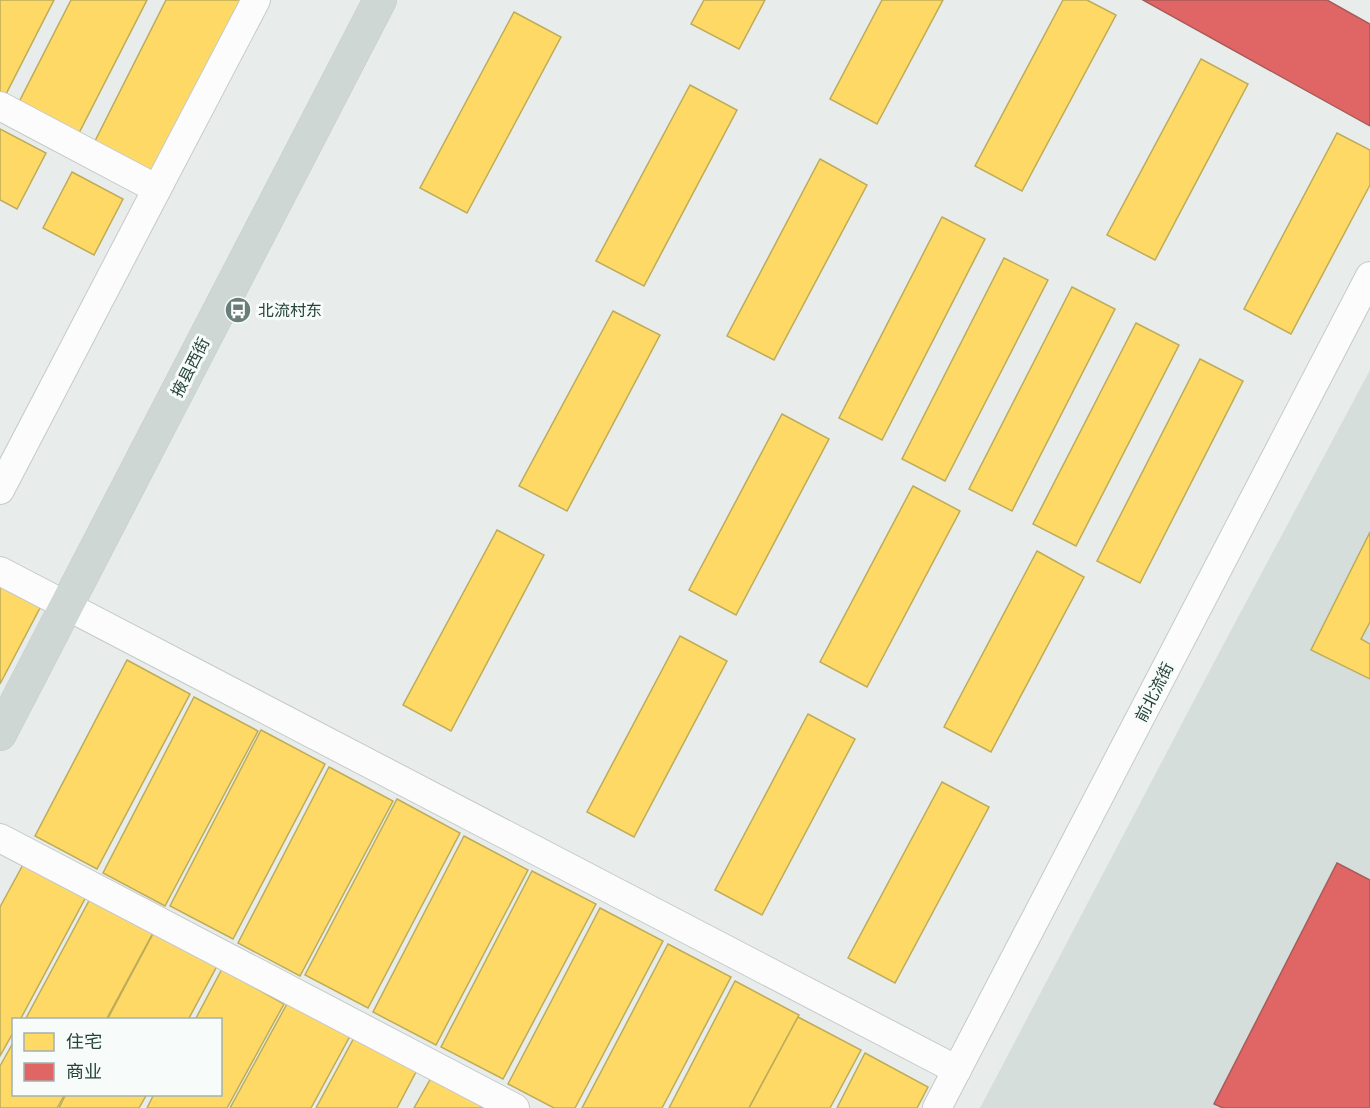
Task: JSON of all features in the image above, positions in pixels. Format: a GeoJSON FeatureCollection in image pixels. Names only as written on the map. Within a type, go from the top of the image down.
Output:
{"type":"FeatureCollection","features":[{"type":"Feature","properties":{"kind":"main road","name":"掖县西街"},"geometry":{"type":"LineString","coordinates":[[0,734],[380,0]]}},
{"type":"Feature","properties":{"kind":"street"},"geometry":{"type":"LineString","coordinates":[[0,490],[256,0]]}},
{"type":"Feature","properties":{"kind":"street"},"geometry":{"type":"LineString","coordinates":[[0,106],[157,189]]}},
{"type":"Feature","properties":{"kind":"street","name":"前北流街"},"geometry":{"type":"LineString","coordinates":[[937,1108],[1370,276]]}},
{"type":"Feature","properties":{"kind":"street"},"geometry":{"type":"LineString","coordinates":[[0,571],[957,1070]]}},
{"type":"Feature","properties":{"kind":"street"},"geometry":{"type":"LineString","coordinates":[[0,838],[515,1108]]}},
{"type":"Feature","properties":{"kind":"shaded area"},"geometry":{"type":"Polygon","coordinates":[[[1370,370],[1370,1108],[980,1108],[1221,649],[1370,370]]]}},
{"type":"Feature","properties":{"kind":"building: 住宅"},"geometry":{"type":"Polygon","coordinates":[[[0,0],[54,0],[5,96],[0,94],[0,0]]]}},
{"type":"Feature","properties":{"kind":"building: 住宅"},"geometry":{"type":"Polygon","coordinates":[[[71,0],[147,0],[79,133],[19,102],[71,0]]]}},
{"type":"Feature","properties":{"kind":"building: 住宅"},"geometry":{"type":"Polygon","coordinates":[[[166,0],[242,0],[152,176],[94,143],[166,0]]]}},
{"type":"Feature","properties":{"kind":"building: 住宅"},"geometry":{"type":"Polygon","coordinates":[[[704,0],[765,0],[739,49],[691,24],[704,0]]]}},
{"type":"Feature","properties":{"kind":"building: 住宅"},"geometry":{"type":"Polygon","coordinates":[[[882,0],[943,0],[877,124],[830,99],[882,0]]]}},
{"type":"Feature","properties":{"kind":"building: 住宅"},"geometry":{"type":"Polygon","coordinates":[[[1063,0],[1087,0],[1116,15],[1022,191],[975,166],[1063,0]]]}},
{"type":"Feature","properties":{"kind":"building: 住宅"},"geometry":{"type":"Polygon","coordinates":[[[514,12],[561,37],[467,213],[420,188],[514,12]]]}},
{"type":"Feature","properties":{"kind":"building: 住宅"},"geometry":{"type":"Polygon","coordinates":[[[1201,59],[1248,84],[1155,260],[1107,235],[1201,59]]]}},
{"type":"Feature","properties":{"kind":"building: 住宅"},"geometry":{"type":"Polygon","coordinates":[[[690,85],[737,110],[644,286],[596,261],[690,85]]]}},
{"type":"Feature","properties":{"kind":"building: 住宅"},"geometry":{"type":"Polygon","coordinates":[[[0,129],[46,153],[17,209],[0,200],[0,129]]]}},
{"type":"Feature","properties":{"kind":"building: 住宅"},"geometry":{"type":"Polygon","coordinates":[[[1337,133],[1370,150],[1370,185],[1291,334],[1244,309],[1337,133]]]}},
{"type":"Feature","properties":{"kind":"building: 住宅"},"geometry":{"type":"Polygon","coordinates":[[[820,159],[867,185],[774,360],[727,336],[820,159]]]}},
{"type":"Feature","properties":{"kind":"building: 住宅"},"geometry":{"type":"Polygon","coordinates":[[[72,172],[123,199],[94,255],[43,228],[72,172]]]}},
{"type":"Feature","properties":{"kind":"building: 住宅"},"geometry":{"type":"Polygon","coordinates":[[[942,217],[985,239],[882,440],[839,418],[942,217]]]}},
{"type":"Feature","properties":{"kind":"building: 住宅"},"geometry":{"type":"Polygon","coordinates":[[[1004,258],[1048,280],[945,481],[902,459],[1004,258]]]}},
{"type":"Feature","properties":{"kind":"building: 住宅"},"geometry":{"type":"Polygon","coordinates":[[[1072,287],[1115,309],[1012,511],[969,489],[1072,287]]]}},
{"type":"Feature","properties":{"kind":"building: 住宅"},"geometry":{"type":"Polygon","coordinates":[[[613,311],[660,335],[567,511],[519,486],[613,311]]]}},
{"type":"Feature","properties":{"kind":"building: 住宅"},"geometry":{"type":"Polygon","coordinates":[[[1136,323],[1179,345],[1076,546],[1033,524],[1136,323]]]}},
{"type":"Feature","properties":{"kind":"building: 住宅"},"geometry":{"type":"Polygon","coordinates":[[[1200,359],[1243,381],[1140,583],[1097,561],[1200,359]]]}},
{"type":"Feature","properties":{"kind":"building: 住宅"},"geometry":{"type":"Polygon","coordinates":[[[782,414],[829,439],[736,615],[689,590],[782,414]]]}},
{"type":"Feature","properties":{"kind":"building: 住宅"},"geometry":{"type":"Polygon","coordinates":[[[913,486],[960,511],[867,687],[820,662],[913,486]]]}},
{"type":"Feature","properties":{"kind":"building: 住宅"},"geometry":{"type":"Polygon","coordinates":[[[497,530],[544,555],[451,731],[403,705],[497,530]]]}},
{"type":"Feature","properties":{"kind":"building: 住宅"},"geometry":{"type":"Polygon","coordinates":[[[1370,532],[1370,622],[1361,639],[1370,644],[1370,679],[1311,650],[1370,532]]]}},
{"type":"Feature","properties":{"kind":"building: 住宅"},"geometry":{"type":"Polygon","coordinates":[[[1037,551],[1084,577],[991,752],[944,727],[1037,551]]]}},
{"type":"Feature","properties":{"kind":"building: 住宅"},"geometry":{"type":"Polygon","coordinates":[[[0,584],[41,606],[0,684],[0,584]]]}},
{"type":"Feature","properties":{"kind":"building: 住宅"},"geometry":{"type":"Polygon","coordinates":[[[680,636],[727,661],[634,837],[587,812],[680,636]]]}},
{"type":"Feature","properties":{"kind":"building: 住宅"},"geometry":{"type":"Polygon","coordinates":[[[127,660],[190,694],[97,869],[35,836],[127,660]]]}},
{"type":"Feature","properties":{"kind":"building: 住宅"},"geometry":{"type":"Polygon","coordinates":[[[194,697],[258,731],[165,906],[103,873],[194,697]]]}},
{"type":"Feature","properties":{"kind":"building: 住宅"},"geometry":{"type":"Polygon","coordinates":[[[808,714],[855,739],[762,915],[715,890],[808,714]]]}},
{"type":"Feature","properties":{"kind":"building: 住宅"},"geometry":{"type":"Polygon","coordinates":[[[261,730],[325,764],[233,939],[170,906],[261,730]]]}},
{"type":"Feature","properties":{"kind":"building: 住宅"},"geometry":{"type":"Polygon","coordinates":[[[329,767],[393,801],[300,976],[238,943],[329,767]]]}},
{"type":"Feature","properties":{"kind":"building: 住宅"},"geometry":{"type":"Polygon","coordinates":[[[942,782],[989,807],[895,983],[848,958],[942,782]]]}},
{"type":"Feature","properties":{"kind":"building: 住宅"},"geometry":{"type":"Polygon","coordinates":[[[397,799],[460,833],[368,1008],[305,975],[397,799]]]}},
{"type":"Feature","properties":{"kind":"building: 住宅"},"geometry":{"type":"Polygon","coordinates":[[[464,836],[528,870],[436,1045],[373,1012],[464,836]]]}},
{"type":"Feature","properties":{"kind":"building: 住宅"},"geometry":{"type":"Polygon","coordinates":[[[25,861],[87,895],[21,1018],[12,1018],[12,1035],[0,1056],[0,907],[25,861]]]}},
{"type":"Feature","properties":{"kind":"building: 住宅"},"geometry":{"type":"Polygon","coordinates":[[[532,871],[596,904],[503,1079],[441,1047],[532,871]]]}},
{"type":"Feature","properties":{"kind":"building: 住宅"},"geometry":{"type":"Polygon","coordinates":[[[91,897],[154,931],[107,1018],[26,1018],[91,897]]]}},
{"type":"Feature","properties":{"kind":"building: 住宅"},"geometry":{"type":"Polygon","coordinates":[[[600,908],[663,941],[575,1108],[554,1108],[508,1084],[600,908]]]}},
{"type":"Feature","properties":{"kind":"building: 住宅"},"geometry":{"type":"Polygon","coordinates":[[[154,932],[217,966],[189,1018],[108,1018],[154,932]]]}},
{"type":"Feature","properties":{"kind":"building: 住宅"},"geometry":{"type":"Polygon","coordinates":[[[668,944],[731,977],[662,1108],[582,1108],[668,944]]]}},
{"type":"Feature","properties":{"kind":"building: 住宅"},"geometry":{"type":"Polygon","coordinates":[[[222,969],[284,1004],[227,1108],[147,1108],[153,1096],[222,1096],[222,1018],[196,1018],[222,969]]]}},
{"type":"Feature","properties":{"kind":"building: 住宅"},"geometry":{"type":"Polygon","coordinates":[[[735,981],[799,1015],[798,1017],[749,1108],[669,1108],[735,981]]]}},
{"type":"Feature","properties":{"kind":"building: 住宅"},"geometry":{"type":"Polygon","coordinates":[[[288,1002],[350,1036],[311,1108],[230,1108],[288,1002]]]}},
{"type":"Feature","properties":{"kind":"building: 住宅"},"geometry":{"type":"Polygon","coordinates":[[[798,1017],[861,1050],[830,1108],[749,1108],[798,1017]]]}},
{"type":"Feature","properties":{"kind":"building: 住宅"},"geometry":{"type":"Polygon","coordinates":[[[355,1036],[417,1070],[397,1108],[316,1108],[355,1036]]]}},
{"type":"Feature","properties":{"kind":"building: 住宅"},"geometry":{"type":"Polygon","coordinates":[[[12,1045],[12,1096],[64,1096],[57,1108],[0,1108],[0,1066],[12,1045]]]}},
{"type":"Feature","properties":{"kind":"building: 住宅"},"geometry":{"type":"Polygon","coordinates":[[[865,1053],[928,1087],[917,1108],[837,1108],[865,1053]]]}},
{"type":"Feature","properties":{"kind":"building: 住宅"},"geometry":{"type":"Polygon","coordinates":[[[431,1078],[485,1108],[414,1108],[431,1078]]]}},
{"type":"Feature","properties":{"kind":"building: 住宅"},"geometry":{"type":"Polygon","coordinates":[[[65,1096],[146,1096],[139,1108],[59,1108],[65,1096]]]}},
{"type":"Feature","properties":{"kind":"building: 商业"},"geometry":{"type":"Polygon","coordinates":[[[1143,0],[1327,0],[1370,24],[1370,126],[1143,0]]]}},
{"type":"Feature","properties":{"kind":"building: 商业"},"geometry":{"type":"Polygon","coordinates":[[[1337,863],[1370,880],[1370,1108],[1223,1108],[1214,1104],[1337,863]]]}},
{"type":"Feature","properties":{"kind":"place","name":"北流村东"},"geometry":{"type":"Point","coordinates":[238,310]}}]}
